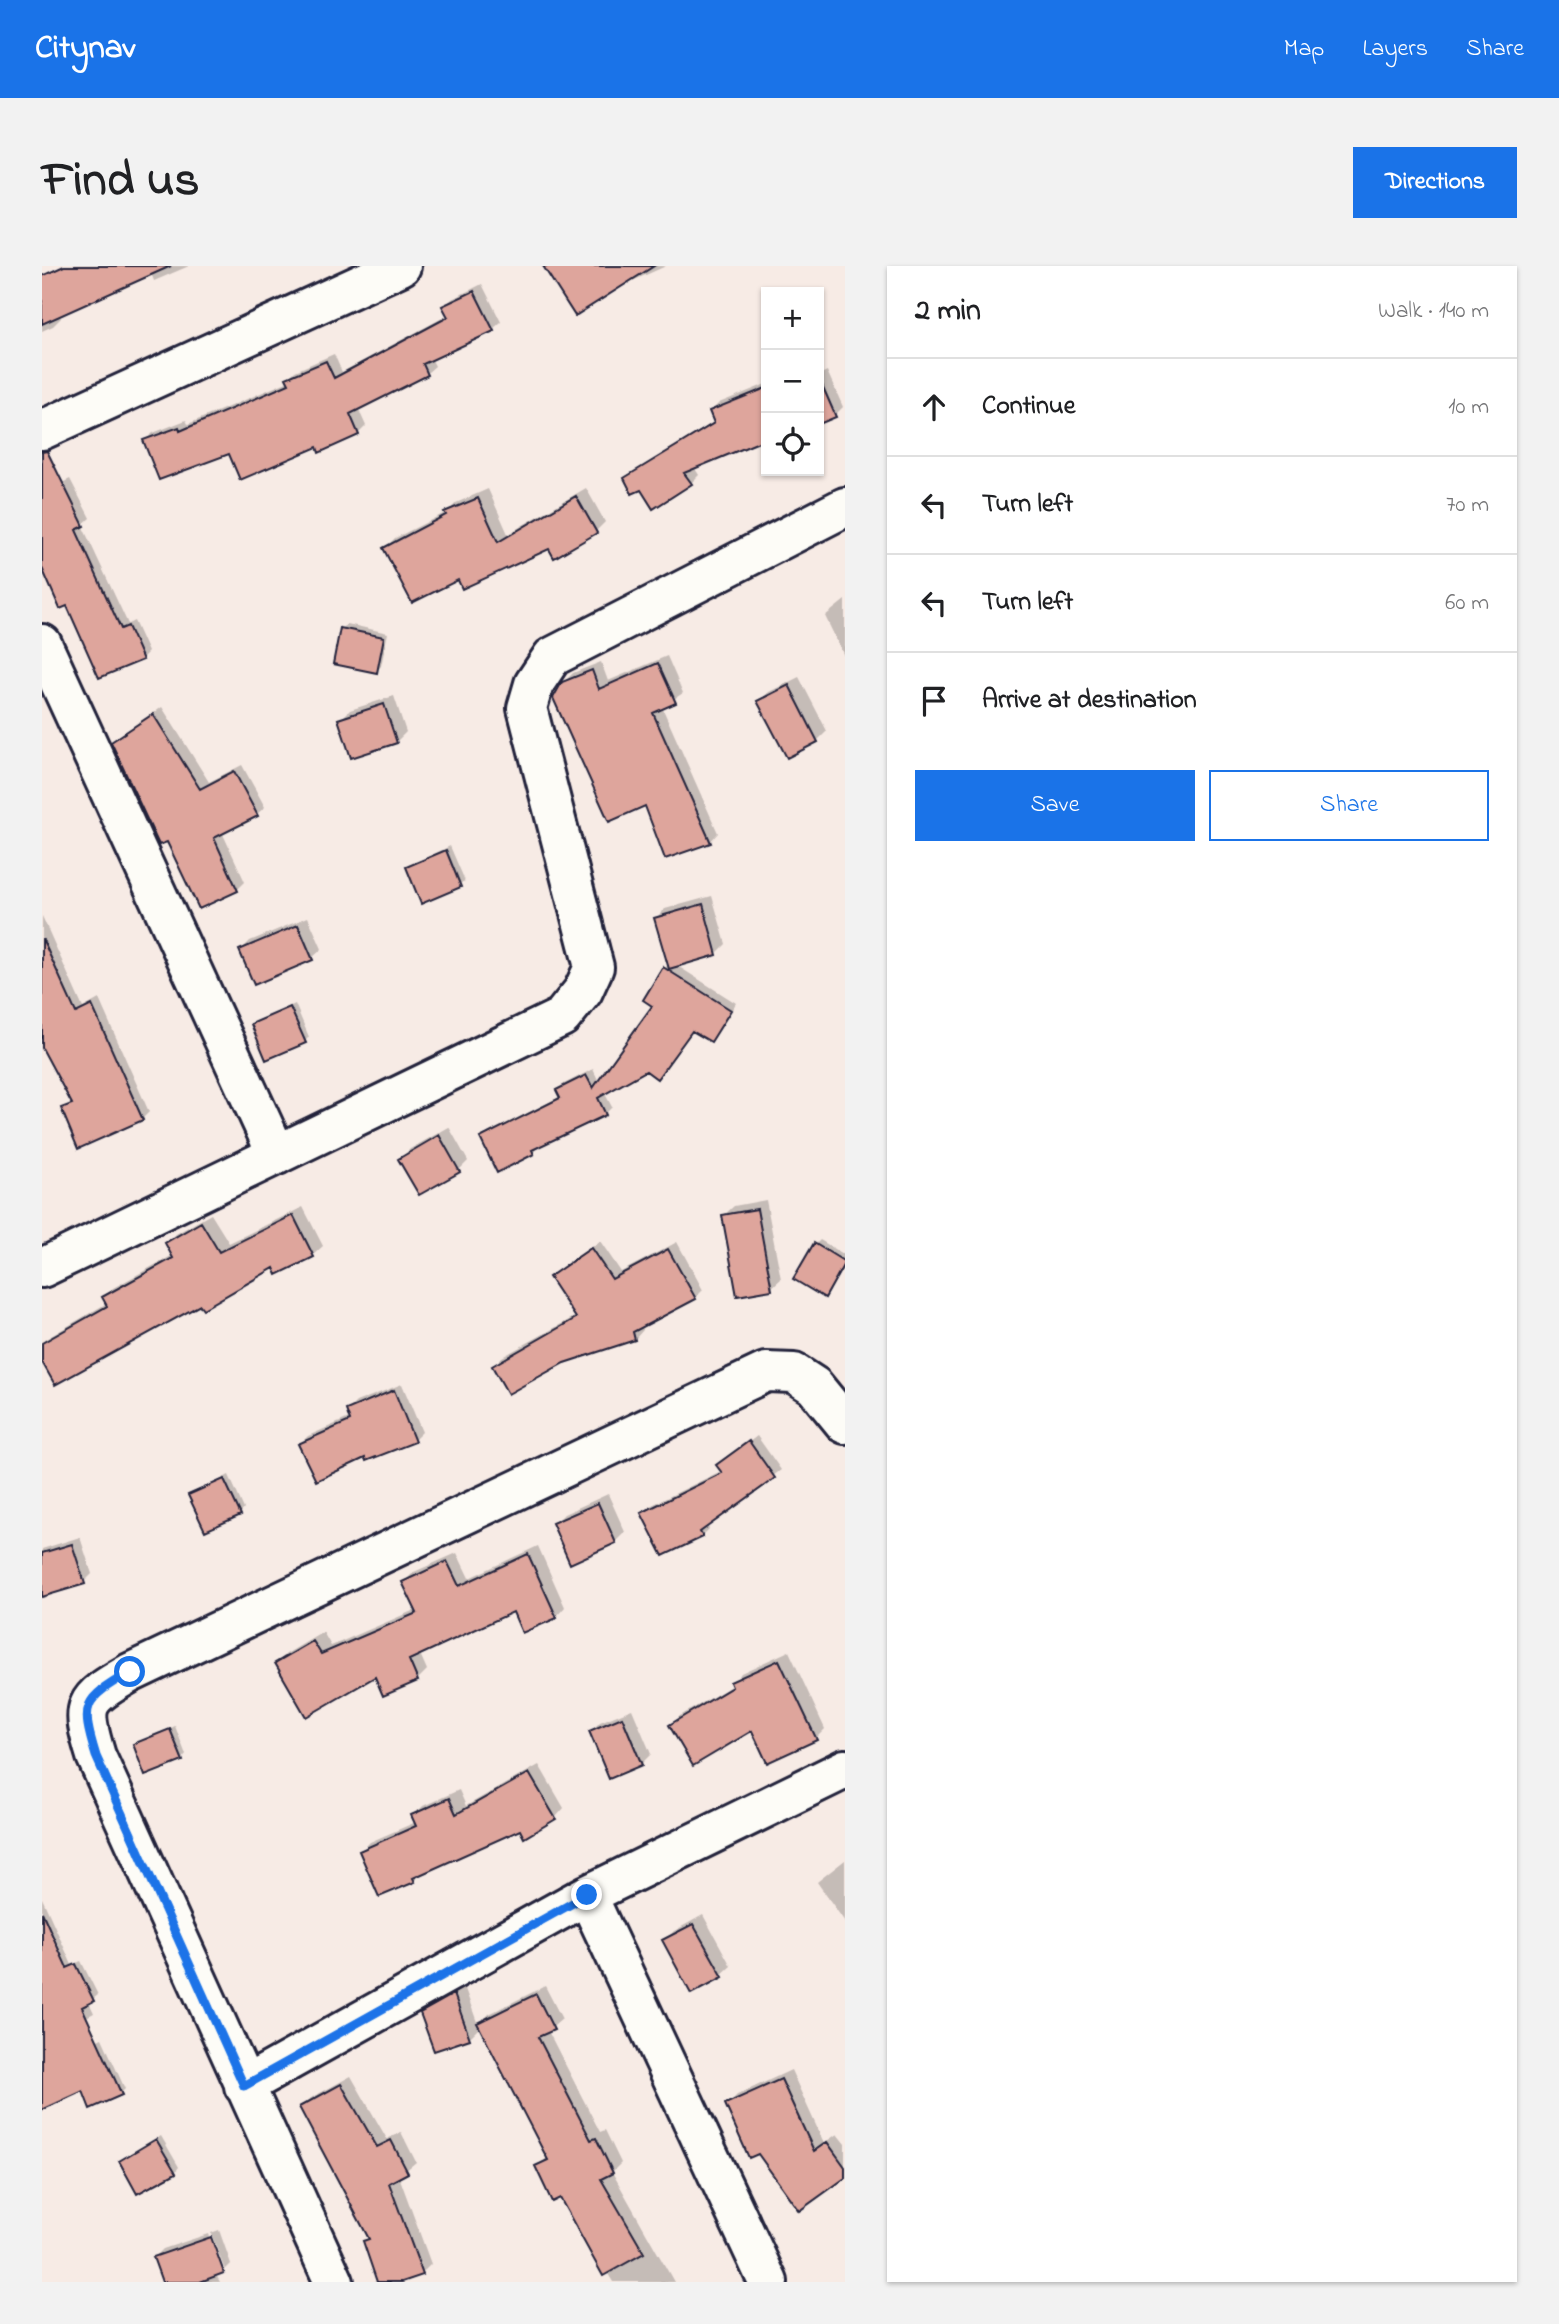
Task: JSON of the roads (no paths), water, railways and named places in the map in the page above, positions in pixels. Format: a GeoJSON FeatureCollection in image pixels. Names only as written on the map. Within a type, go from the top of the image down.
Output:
{"type":"FeatureCollection","features":[{"type":"Feature","properties":{"kind":"street"},"geometry":{"type":"LineString","coordinates":[[42,430],[401,266]]}},
{"type":"Feature","properties":{"kind":"street"},"geometry":{"type":"LineString","coordinates":[[42,1268],[562,1017],[583,991],[594,967],[527,708],[534,684],[552,657],[845,507]]}},
{"type":"Feature","properties":{"kind":"street"},"geometry":{"type":"LineString","coordinates":[[42,644],[276,1155]]}},
{"type":"Feature","properties":{"kind":"street"},"geometry":{"type":"LineString","coordinates":[[334,2282],[96,1756],[86,1722],[88,1703],[102,1689],[130,1672],[766,1372],[794,1374],[814,1386],[845,1424]]}},
{"type":"Feature","properties":{"kind":"street"},"geometry":{"type":"LineString","coordinates":[[244,2086],[587,1895],[845,1769]]}},
{"type":"Feature","properties":{"kind":"street"},"geometry":{"type":"LineString","coordinates":[[587,1895],[768,2282]]}}]}
